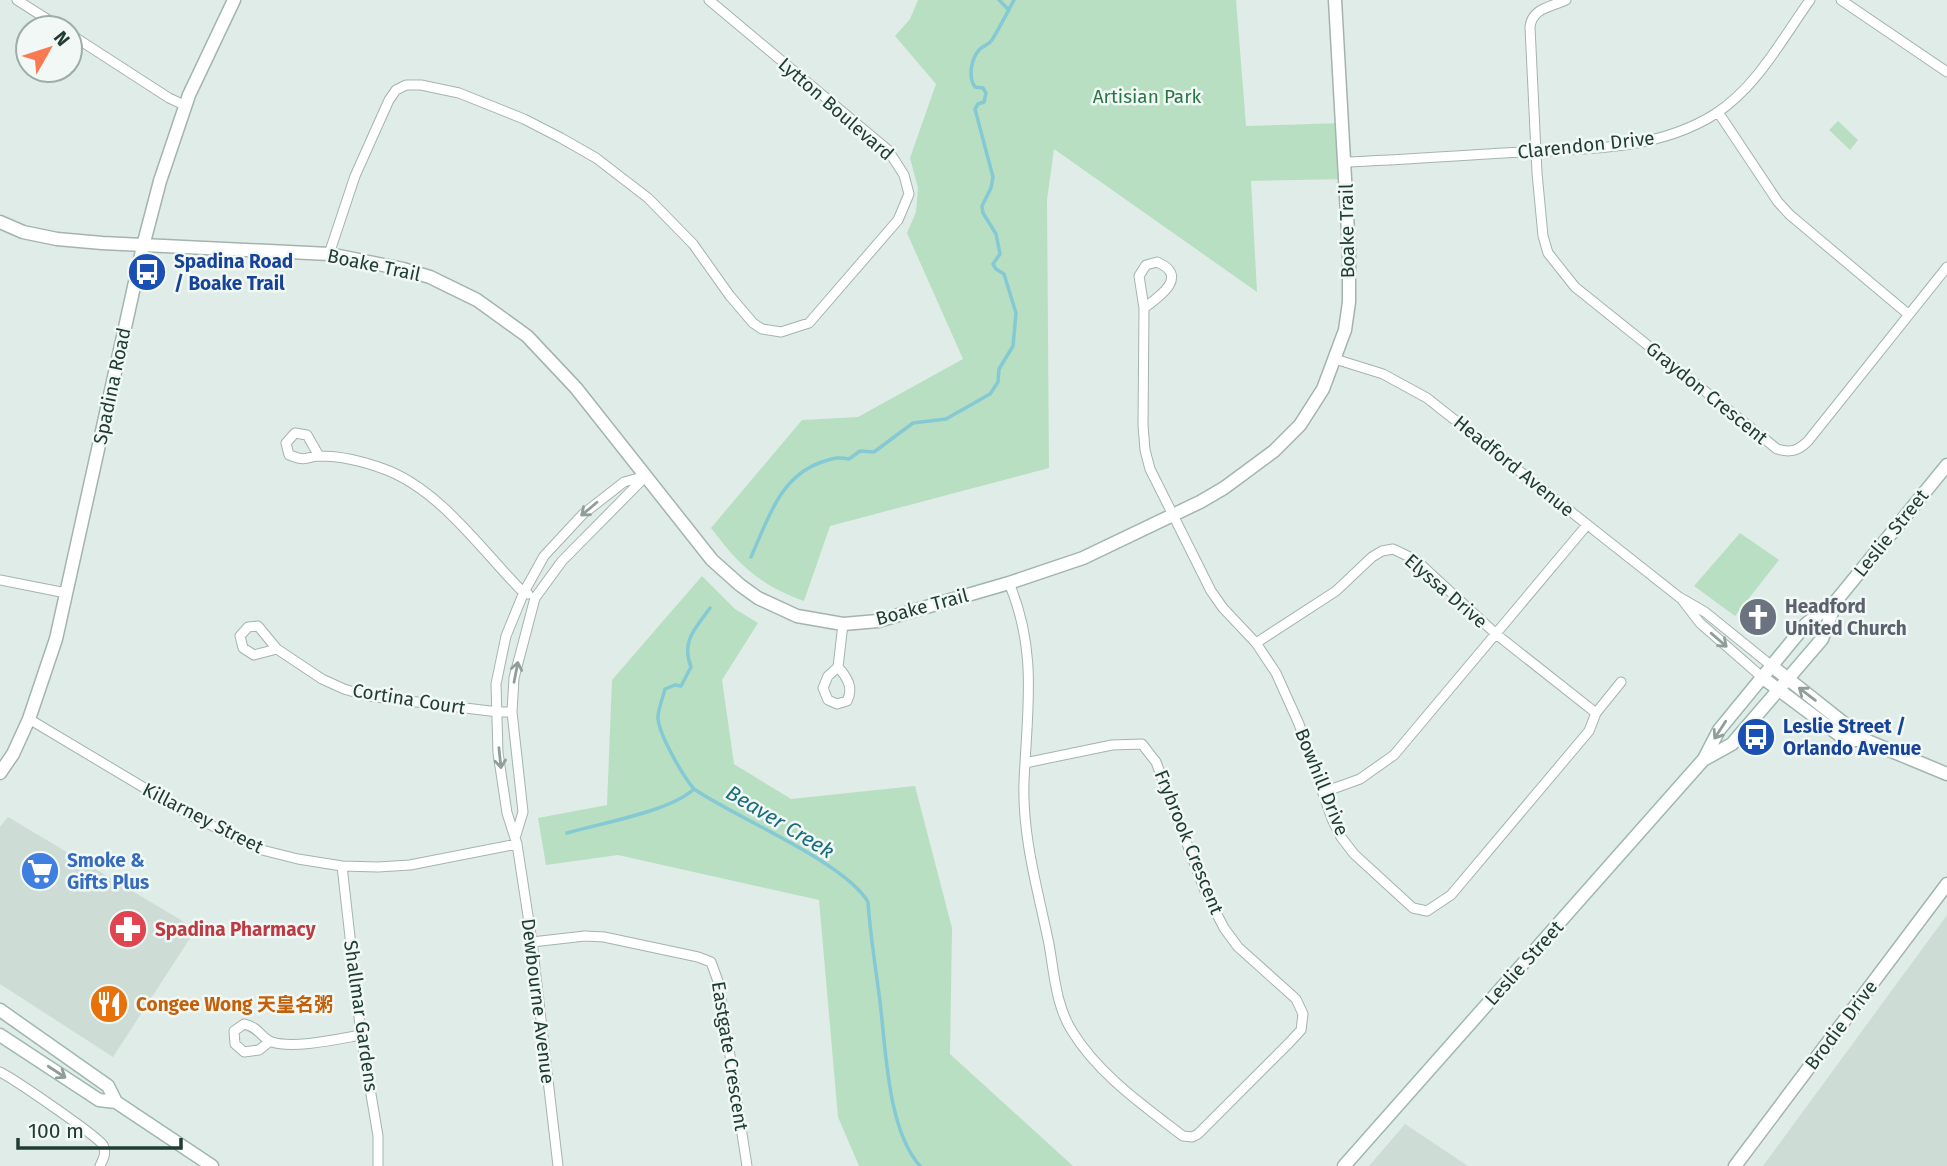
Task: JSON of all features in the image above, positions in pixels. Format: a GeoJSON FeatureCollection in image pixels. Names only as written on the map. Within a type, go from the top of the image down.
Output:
{"type":"FeatureCollection","features":[{"type":"Feature","properties":{"kind":"street"},"geometry":{"type":"LineString","coordinates":[[17,0],[39,14]]}},
{"type":"Feature","properties":{"kind":"street","name":"Spadina Road"},"geometry":{"type":"LineString","coordinates":[[0,773],[13,754],[29,719],[56,639],[143,246],[184,105],[233,0]]}},
{"type":"Feature","properties":{"kind":"street","name":"Lytton Boulevard"},"geometry":{"type":"LineString","coordinates":[[329,254],[355,176],[389,100],[396,90],[406,85],[421,85],[459,93],[524,119],[596,158],[648,198],[693,244],[743,313],[762,329],[781,332],[809,323],[898,220],[909,194],[904,174],[887,150],[709,0]]}},
{"type":"Feature","properties":{"kind":"street","name":"Boake Trail"},"geometry":{"type":"LineString","coordinates":[[0,222],[23,232],[57,239],[143,246],[329,254],[430,277],[477,300],[527,336],[576,388],[712,560],[740,585],[758,598],[797,616],[843,624],[878,621],[1009,583],[1083,558],[1224,488],[1274,451],[1300,425],[1323,388],[1335,359],[1345,330],[1349,302],[1345,162],[1335,0]]}},
{"type":"Feature","properties":{"kind":"street","name":"Graydon Crescent"},"geometry":{"type":"LineString","coordinates":[[1566,0],[1537,10],[1531,18],[1529,37],[1543,236],[1548,253],[1575,287],[1777,449],[1788,452],[1800,449],[1808,441],[1947,267]]}},
{"type":"Feature","properties":{"kind":"street","name":"Clarendon Drive"},"geometry":{"type":"LineString","coordinates":[[1345,162],[1589,148],[1646,142],[1698,124],[1718,112],[1756,76],[1810,0]]}},
{"type":"Feature","properties":{"kind":"street"},"geometry":{"type":"LineString","coordinates":[[1841,0],[1947,72]]}},
{"type":"Feature","properties":{"kind":"street"},"geometry":{"type":"LineString","coordinates":[[84,43],[184,105]]}},
{"type":"Feature","properties":{"kind":"street"},"geometry":{"type":"LineString","coordinates":[[1718,112],[1777,202],[1805,230],[1908,314]]}},
{"type":"Feature","properties":{"kind":"street","name":"Bowhill Drive"},"geometry":{"type":"LineString","coordinates":[[1144,308],[1158,298],[1172,282],[1169,270],[1157,262],[1146,265],[1139,276],[1144,308],[1143,425],[1150,469],[1211,591],[1223,608],[1256,642],[1276,673],[1290,701],[1332,819],[1354,854],[1413,908],[1427,911],[1451,895],[1589,732],[1596,713],[1621,682]]}},
{"type":"Feature","properties":{"kind":"street","name":"Headford Avenue"},"geometry":{"type":"LineString","coordinates":[[1335,359],[1383,374],[1427,398],[1679,597],[1705,611],[1865,740]]}},
{"type":"Feature","properties":{"kind":"street"},"geometry":{"type":"LineString","coordinates":[[319,456],[351,460],[385,469],[407,481],[438,502],[524,592],[536,598]]}},
{"type":"Feature","properties":{"kind":"street","name":"Leslie Street"},"geometry":{"type":"LineString","coordinates":[[1344,1166],[1704,760],[1719,730],[1806,624],[1836,601],[1947,465]]}},
{"type":"Feature","properties":{"kind":"street","name":"Dewbourne Avenue"},"geometry":{"type":"LineString","coordinates":[[558,1166],[532,942],[517,840],[507,813],[498,753],[496,684],[506,636],[524,592],[544,556],[583,514],[624,482],[646,475]]}},
{"type":"Feature","properties":{"kind":"street","name":"Dewbourne Avenue"},"geometry":{"type":"LineString","coordinates":[[517,840],[523,812],[512,712],[514,678],[536,598],[562,561],[646,475]]}},
{"type":"Feature","properties":{"kind":"street"},"geometry":{"type":"LineString","coordinates":[[1324,792],[1360,779],[1394,755],[1587,525]]}},
{"type":"Feature","properties":{"kind":"street","name":"Elyssa Drive"},"geometry":{"type":"LineString","coordinates":[[1256,642],[1336,591],[1371,558],[1382,551],[1393,549],[1416,560],[1496,634],[1596,713]]}},
{"type":"Feature","properties":{"kind":"street"},"geometry":{"type":"LineString","coordinates":[[0,580],[66,593]]}},
{"type":"Feature","properties":{"kind":"street","name":"Frybrook Crescent"},"geometry":{"type":"LineString","coordinates":[[1009,583],[1027,641],[1029,662],[1025,763],[1024,791],[1029,845],[1062,1013],[1083,1047],[1115,1081],[1183,1136],[1198,1135],[1289,1044],[1301,1030],[1303,1014],[1296,999],[1238,947],[1224,929],[1205,891],[1156,762],[1142,744],[1112,745],[1025,763]]}},
{"type":"Feature","properties":{"kind":"street","name":"Headford Avenue"},"geometry":{"type":"LineString","coordinates":[[1679,597],[1700,623],[1763,678]]}},
{"type":"Feature","properties":{"kind":"street","name":"Leslie Street"},"geometry":{"type":"LineString","coordinates":[[1704,760],[1732,744],[1822,639],[1836,601]]}},
{"type":"Feature","properties":{"kind":"street"},"geometry":{"type":"LineString","coordinates":[[838,667],[843,624]]}},
{"type":"Feature","properties":{"kind":"street","name":"Cortina Court"},"geometry":{"type":"LineString","coordinates":[[276,649],[322,679],[368,696],[512,712]]}},
{"type":"Feature","properties":{"kind":"street"},"geometry":{"type":"LineString","coordinates":[[1763,678],[1846,740],[1865,740],[1947,774]]}},
{"type":"Feature","properties":{"kind":"street","name":"Killarney Street"},"geometry":{"type":"LineString","coordinates":[[29,719],[188,814],[262,850],[298,859],[342,866],[410,865],[517,840]]}},
{"type":"Feature","properties":{"kind":"street","name":"Shallmar Gardens"},"geometry":{"type":"LineString","coordinates":[[342,866],[361,1035],[379,1136],[378,1166]]}},
{"type":"Feature","properties":{"kind":"street","name":"Brodie Drive"},"geometry":{"type":"LineString","coordinates":[[1735,1166],[1947,884]]}},
{"type":"Feature","properties":{"kind":"street","name":"Eastgate Crescent"},"geometry":{"type":"LineString","coordinates":[[532,942],[585,936],[604,937],[711,962],[719,984],[747,1166]]}},
{"type":"Feature","properties":{"kind":"street"},"geometry":{"type":"LineString","coordinates":[[0,1010],[108,1086],[116,1102]]}},
{"type":"Feature","properties":{"kind":"street"},"geometry":{"type":"LineString","coordinates":[[0,1035],[99,1100],[116,1102],[212,1166]]}},
{"type":"Feature","properties":{"kind":"street"},"geometry":{"type":"LineString","coordinates":[[269,1042],[288,1044],[361,1035]]}},
{"type":"Feature","properties":{"kind":"street"},"geometry":{"type":"LineString","coordinates":[[0,1072],[88,1132],[103,1146],[105,1156],[100,1166]]}},
{"type":"Feature","properties":{"kind":"shaded area"},"geometry":{"type":"Polygon","coordinates":[[[8,817],[196,929],[113,1057],[0,984],[0,827],[8,817]]]}},
{"type":"Feature","properties":{"kind":"shaded area"},"geometry":{"type":"Polygon","coordinates":[[[1947,915],[1947,1166],[1763,1166],[1947,915]]]}},
{"type":"Feature","properties":{"kind":"shaded area"},"geometry":{"type":"Polygon","coordinates":[[[1405,1124],[1468,1166],[1369,1166],[1405,1124]]]}},
{"type":"Feature","properties":{"kind":"green space","name":"Artisian Park"},"geometry":{"type":"Polygon","coordinates":[[[918,0],[1236,0],[1246,126],[1343,123],[1346,179],[1251,181],[1257,292],[1054,149],[1047,200],[1049,468],[830,526],[804,601],[774,588],[751,572],[711,528],[802,420],[858,417],[963,359],[907,233],[916,212],[918,188],[910,158],[936,84],[895,36],[910,19],[918,0]]]}},
{"type":"Feature","properties":{"kind":"green space"},"geometry":{"type":"Polygon","coordinates":[[[1838,121],[1858,140],[1850,150],[1829,130],[1838,121]]]}},
{"type":"Feature","properties":{"kind":"green space"},"geometry":{"type":"Polygon","coordinates":[[[1740,533],[1779,560],[1735,616],[1694,586],[1740,533]]]}},
{"type":"Feature","properties":{"kind":"green space"},"geometry":{"type":"Polygon","coordinates":[[[702,576],[735,609],[758,623],[722,680],[734,764],[791,799],[915,786],[952,928],[950,1054],[1073,1166],[859,1166],[838,1117],[819,900],[618,855],[546,865],[538,818],[607,805],[612,680],[702,576]]]}},
{"type":"Feature","properties":{"kind":"waterway"},"geometry":{"type":"LineString","coordinates":[[999,0],[1009,10]]}},
{"type":"Feature","properties":{"kind":"waterway","name":"Beaver Creek"},"geometry":{"type":"LineString","coordinates":[[751,557],[777,500],[796,477],[822,462],[849,459],[860,451],[874,452],[913,423],[946,419],[990,394],[998,382],[999,369],[1013,346],[1016,313],[1004,274],[993,264],[1000,254],[996,234],[983,213],[982,206],[993,177],[975,109],[978,104],[984,102],[986,93],[983,88],[975,87],[971,74],[976,54],[992,40],[1014,0]]}},
{"type":"Feature","properties":{"kind":"waterway","name":"Beaver Creek"},"geometry":{"type":"LineString","coordinates":[[710,608],[691,636],[688,650],[691,667],[681,686],[665,689],[658,716],[666,743],[694,789],[814,856],[856,887],[868,902],[889,1084],[900,1130],[920,1166]]}},
{"type":"Feature","properties":{"kind":"waterway"},"geometry":{"type":"LineString","coordinates":[[567,833],[652,810],[683,797],[694,789]]}},
{"type":"Feature","properties":{"kind":"place","name":"Spadina Road / Boake Trail"},"geometry":{"type":"Point","coordinates":[147,272]}},
{"type":"Feature","properties":{"kind":"place","name":"Headford United Church"},"geometry":{"type":"Point","coordinates":[1758,617]}},
{"type":"Feature","properties":{"kind":"place","name":"Leslie Street / Orlando Avenue"},"geometry":{"type":"Point","coordinates":[1756,737]}},
{"type":"Feature","properties":{"kind":"place","name":"Smoke & Gifts Plus"},"geometry":{"type":"Point","coordinates":[40,871]}},
{"type":"Feature","properties":{"kind":"place","name":"Spadina Pharmacy"},"geometry":{"type":"Point","coordinates":[128,929]}},
{"type":"Feature","properties":{"kind":"place","name":"Congee Wong 天皇名粥"},"geometry":{"type":"Point","coordinates":[109,1004]}}]}
